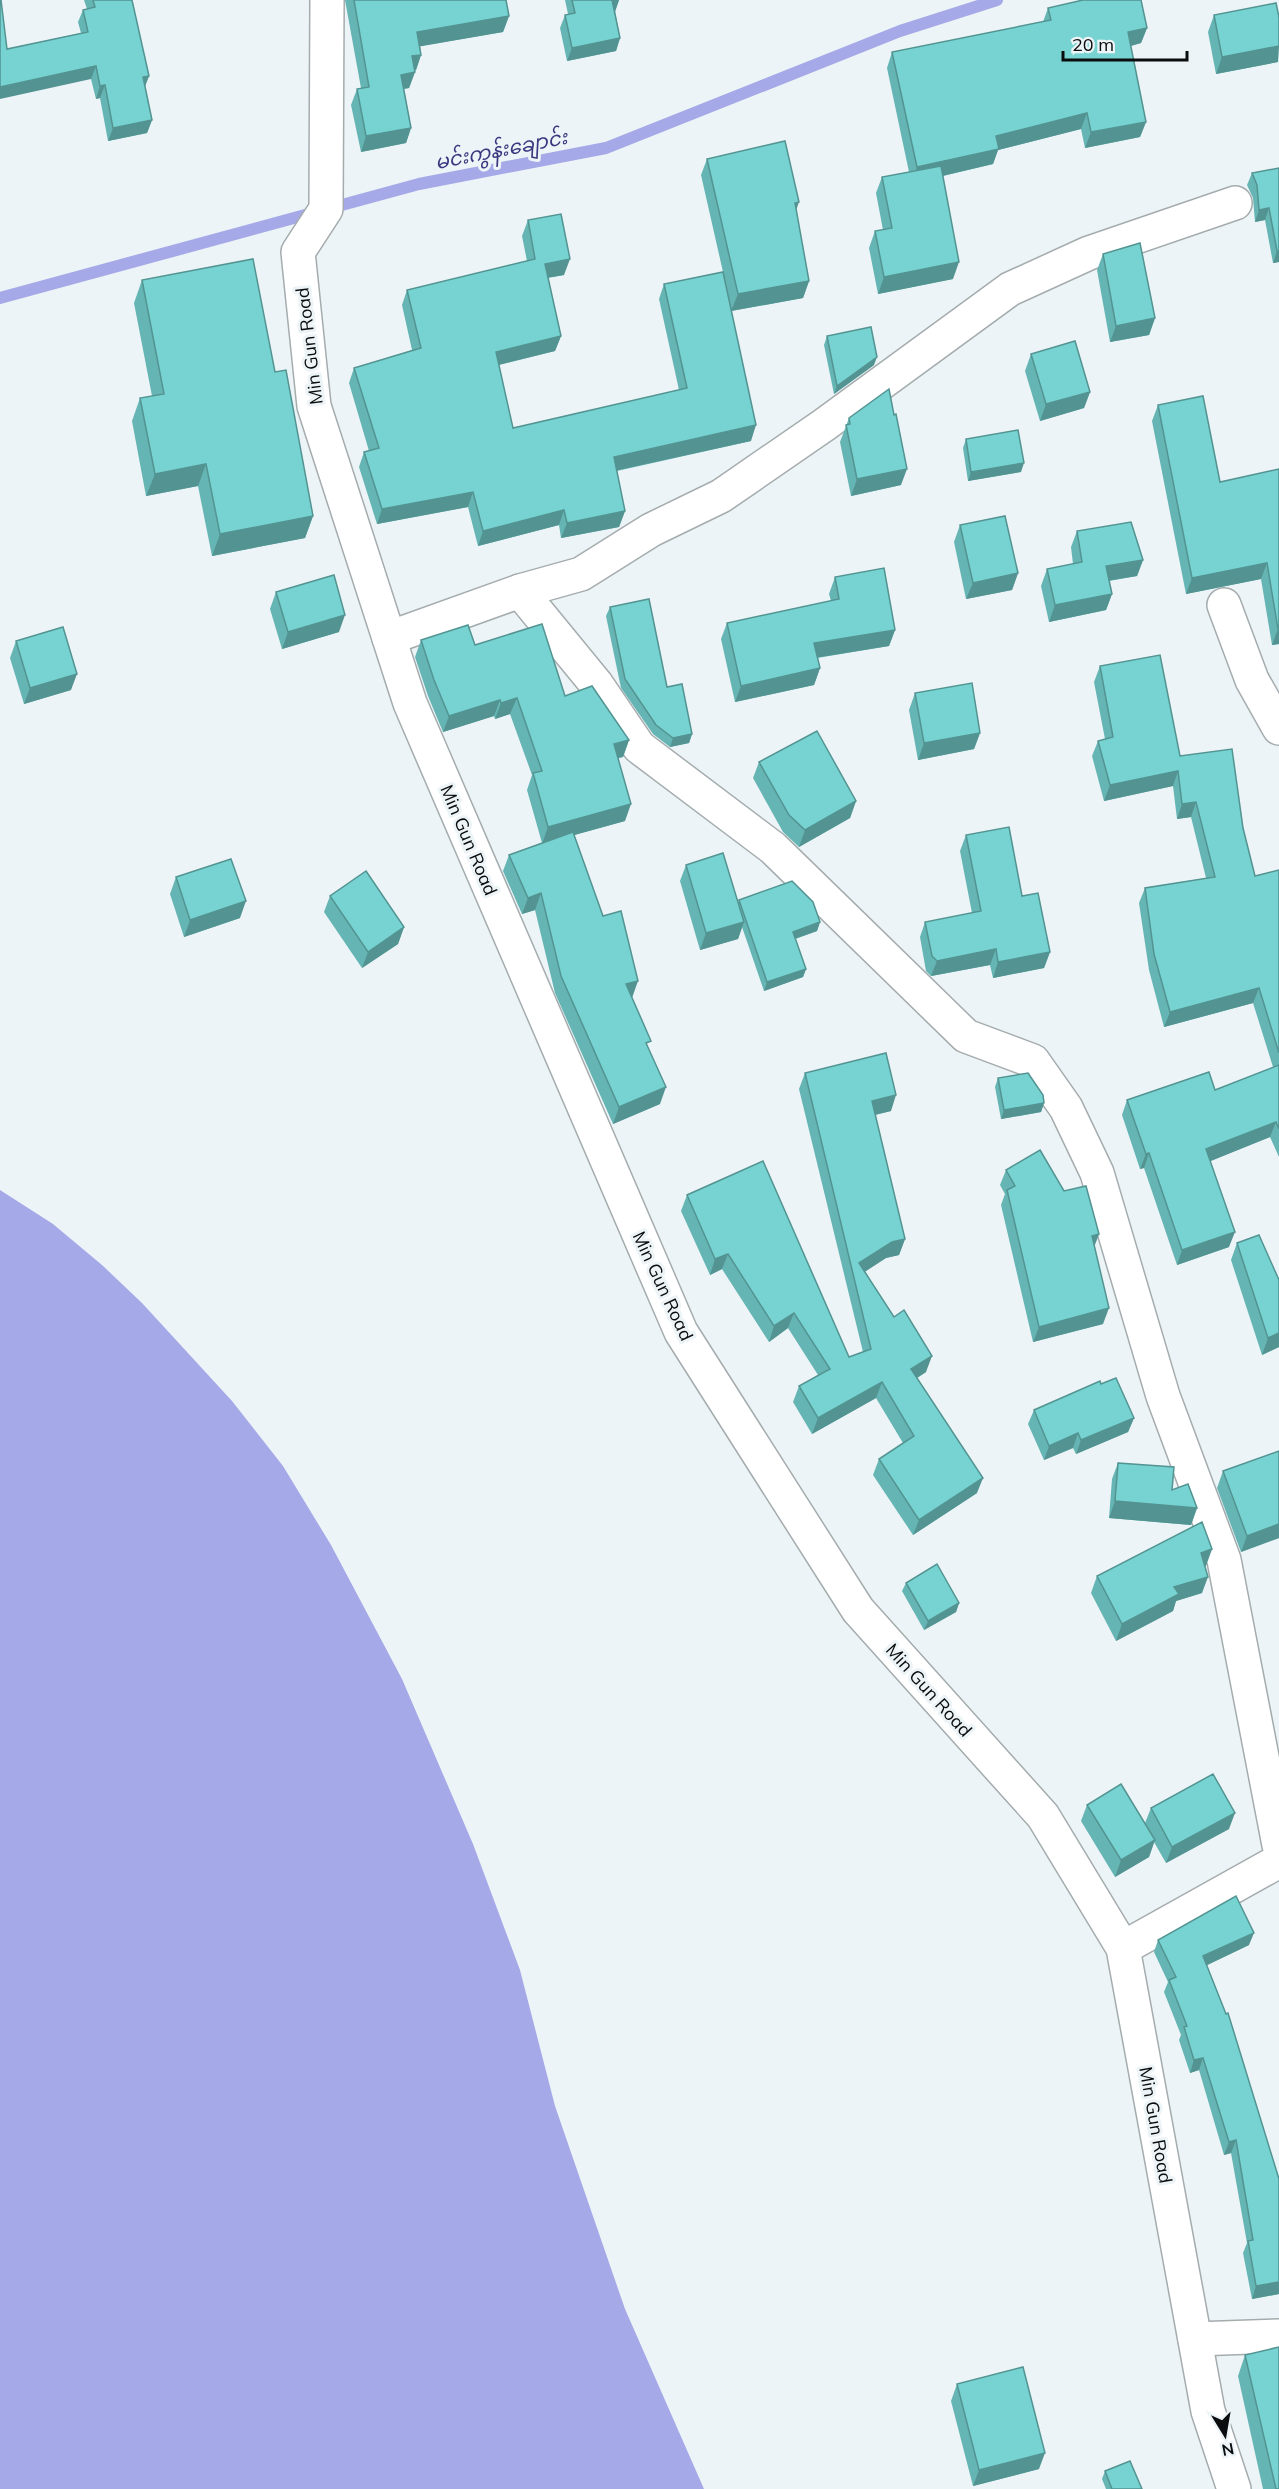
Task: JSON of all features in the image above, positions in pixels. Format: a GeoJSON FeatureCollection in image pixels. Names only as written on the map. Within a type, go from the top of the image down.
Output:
{"type":"FeatureCollection","features":[{"type":"Feature","properties":{"kind":"street","name":"Min Gun Road"},"geometry":{"type":"LineString","coordinates":[[327,0],[326,209],[298,252],[314,406],[410,703],[681,1332],[858,1610],[1043,1816],[1123,1948],[1208,2411],[1234,2489]]}},
{"type":"Feature","properties":{"kind":"street"},"geometry":{"type":"LineString","coordinates":[[389,638],[520,591],[581,573],[651,530],[721,496],[824,425],[1010,289],[1089,253],[1236,203]]}},
{"type":"Feature","properties":{"kind":"street"},"geometry":{"type":"LineString","coordinates":[[520,591],[597,685],[639,747],[772,848],[966,1036],[1033,1060],[1066,1108],[1097,1173],[1163,1396],[1224,1560],[1279,1845]]}},
{"type":"Feature","properties":{"kind":"street"},"geometry":{"type":"LineString","coordinates":[[1224,605],[1252,680],[1279,728]]}},
{"type":"Feature","properties":{"kind":"street"},"geometry":{"type":"LineString","coordinates":[[1123,1948],[1279,1860]]}},
{"type":"Feature","properties":{"kind":"street"},"geometry":{"type":"LineString","coordinates":[[1195,2339],[1279,2336]]}},
{"type":"Feature","properties":{"kind":"water"},"geometry":{"type":"Polygon","coordinates":[[[0,1190],[53,1224],[102,1265],[142,1303],[232,1401],[283,1466],[331,1545],[402,1679],[473,1844],[520,1970],[555,2106],[625,2309],[704,2489],[0,2489],[0,1190]]]}},
{"type":"Feature","properties":{"kind":"building"},"geometry":{"type":"Polygon","coordinates":[[[0,0],[7,49],[88,32],[83,10],[95,7],[93,0],[132,0],[149,76],[143,77],[152,120],[113,128],[105,85],[100,86],[96,66],[0,87],[0,0]]]}},
{"type":"Feature","properties":{"kind":"building"},"geometry":{"type":"Polygon","coordinates":[[[354,0],[506,0],[509,16],[417,32],[421,55],[412,56],[415,72],[401,75],[411,128],[366,136],[357,89],[369,87],[354,0]]]}},
{"type":"Feature","properties":{"kind":"building"},"geometry":{"type":"Polygon","coordinates":[[[572,0],[612,0],[620,38],[572,48],[565,15],[575,13],[572,0]]]}},
{"type":"Feature","properties":{"kind":"building"},"geometry":{"type":"Polygon","coordinates":[[[1083,0],[1141,0],[1147,28],[1128,32],[1146,122],[1091,132],[1087,113],[996,136],[999,149],[917,167],[892,52],[1051,20],[1048,8],[1083,0]]]}},
{"type":"Feature","properties":{"kind":"building"},"geometry":{"type":"Polygon","coordinates":[[[1276,3],[1279,17],[1279,46],[1222,57],[1214,15],[1276,3]]]}},
{"type":"Feature","properties":{"kind":"building"},"geometry":{"type":"Polygon","coordinates":[[[785,141],[799,202],[795,203],[809,281],[738,294],[707,159],[785,141]]]}},
{"type":"Feature","properties":{"kind":"building"},"geometry":{"type":"Polygon","coordinates":[[[941,166],[959,262],[884,277],[875,231],[892,228],[882,177],[941,166]]]}},
{"type":"Feature","properties":{"kind":"building"},"geometry":{"type":"Polygon","coordinates":[[[1279,168],[1279,251],[1277,251],[1269,208],[1259,210],[1257,185],[1252,173],[1279,168]]]}},
{"type":"Feature","properties":{"kind":"building"},"geometry":{"type":"Polygon","coordinates":[[[561,214],[570,259],[545,264],[561,336],[496,352],[513,428],[687,388],[664,284],[723,272],[756,425],[614,457],[625,511],[567,523],[564,510],[483,531],[473,492],[382,509],[364,452],[379,448],[354,368],[421,348],[407,290],[535,259],[528,220],[561,214]]]}},
{"type":"Feature","properties":{"kind":"building"},"geometry":{"type":"Polygon","coordinates":[[[1140,243],[1155,318],[1116,326],[1103,254],[1140,243]]]}},
{"type":"Feature","properties":{"kind":"building"},"geometry":{"type":"Polygon","coordinates":[[[253,259],[275,372],[286,370],[313,516],[220,534],[206,464],[155,474],[140,398],[164,394],[142,280],[253,259]]]}},
{"type":"Feature","properties":{"kind":"building"},"geometry":{"type":"Polygon","coordinates":[[[871,327],[877,357],[837,386],[827,336],[871,327]]]}},
{"type":"Feature","properties":{"kind":"building"},"geometry":{"type":"Polygon","coordinates":[[[1075,341],[1090,392],[1046,404],[1031,354],[1075,341]]]}},
{"type":"Feature","properties":{"kind":"building"},"geometry":{"type":"Polygon","coordinates":[[[889,389],[907,469],[857,479],[846,425],[850,424],[849,418],[889,389]]]}},
{"type":"Feature","properties":{"kind":"building"},"geometry":{"type":"Polygon","coordinates":[[[1203,396],[1220,482],[1279,469],[1279,629],[1267,563],[1192,578],[1158,405],[1203,396]]]}},
{"type":"Feature","properties":{"kind":"building"},"geometry":{"type":"Polygon","coordinates":[[[1018,430],[1024,463],[971,472],[966,439],[1018,430]]]}},
{"type":"Feature","properties":{"kind":"building"},"geometry":{"type":"Polygon","coordinates":[[[1005,516],[1018,573],[973,583],[960,525],[1005,516]]]}},
{"type":"Feature","properties":{"kind":"building"},"geometry":{"type":"Polygon","coordinates":[[[1131,522],[1143,560],[1106,566],[1112,594],[1055,605],[1047,569],[1082,562],[1077,531],[1131,522]]]}},
{"type":"Feature","properties":{"kind":"building"},"geometry":{"type":"Polygon","coordinates":[[[884,568],[895,630],[814,643],[820,668],[741,686],[727,623],[839,599],[835,577],[884,568]]]}},
{"type":"Feature","properties":{"kind":"building"},"geometry":{"type":"Polygon","coordinates":[[[334,575],[345,615],[288,632],[276,592],[334,575]]]}},
{"type":"Feature","properties":{"kind":"building"},"geometry":{"type":"Polygon","coordinates":[[[649,599],[667,687],[682,684],[692,734],[673,738],[656,725],[625,679],[610,607],[649,599]]]}},
{"type":"Feature","properties":{"kind":"building"},"geometry":{"type":"Polygon","coordinates":[[[542,624],[565,696],[592,686],[629,740],[614,744],[631,804],[548,827],[533,773],[542,771],[517,698],[501,703],[500,700],[449,716],[421,640],[468,625],[475,645],[542,624]]]}},
{"type":"Feature","properties":{"kind":"building"},"geometry":{"type":"Polygon","coordinates":[[[63,627],[77,674],[30,688],[16,641],[63,627]]]}},
{"type":"Feature","properties":{"kind":"building"},"geometry":{"type":"Polygon","coordinates":[[[1160,655],[1180,756],[1232,749],[1243,828],[1255,876],[1279,870],[1279,1053],[1259,988],[1170,1012],[1154,954],[1145,888],[1215,877],[1196,802],[1182,804],[1178,771],[1110,785],[1098,741],[1113,737],[1100,666],[1160,655]]]}},
{"type":"Feature","properties":{"kind":"building"},"geometry":{"type":"Polygon","coordinates":[[[972,683],[980,733],[924,743],[915,693],[972,683]]]}},
{"type":"Feature","properties":{"kind":"building"},"geometry":{"type":"Polygon","coordinates":[[[817,731],[856,801],[805,830],[789,815],[759,762],[817,731]]]}},
{"type":"Feature","properties":{"kind":"building"},"geometry":{"type":"Polygon","coordinates":[[[1009,827],[1022,896],[1038,893],[1050,952],[998,962],[996,949],[937,961],[932,956],[925,922],[981,911],[966,835],[1009,827]]]}},
{"type":"Feature","properties":{"kind":"building"},"geometry":{"type":"Polygon","coordinates":[[[573,832],[603,916],[621,911],[638,981],[626,984],[651,1041],[646,1043],[666,1087],[619,1107],[561,976],[541,893],[528,898],[509,855],[573,832]]]}},
{"type":"Feature","properties":{"kind":"building"},"geometry":{"type":"Polygon","coordinates":[[[723,853],[744,922],[706,933],[686,865],[723,853]]]}},
{"type":"Feature","properties":{"kind":"building"},"geometry":{"type":"Polygon","coordinates":[[[231,859],[246,901],[190,920],[176,877],[231,859]]]}},
{"type":"Feature","properties":{"kind":"building"},"geometry":{"type":"Polygon","coordinates":[[[366,871],[404,927],[368,952],[330,896],[366,871]]]}},
{"type":"Feature","properties":{"kind":"building"},"geometry":{"type":"Polygon","coordinates":[[[792,881],[813,902],[820,922],[793,932],[806,969],[767,982],[739,900],[792,881]]]}},
{"type":"Feature","properties":{"kind":"building"},"geometry":{"type":"Polygon","coordinates":[[[886,1053],[896,1095],[872,1101],[905,1239],[892,1242],[859,1263],[894,1317],[904,1310],[932,1356],[911,1369],[983,1478],[919,1520],[879,1459],[914,1436],[882,1382],[818,1418],[799,1386],[830,1369],[794,1313],[774,1326],[728,1254],[715,1259],[687,1195],[763,1161],[849,1357],[871,1349],[805,1073],[886,1053]]]}},
{"type":"Feature","properties":{"kind":"building"},"geometry":{"type":"Polygon","coordinates":[[[1279,1065],[1279,1129],[1276,1122],[1206,1149],[1235,1232],[1182,1250],[1149,1153],[1146,1154],[1127,1100],[1209,1072],[1215,1090],[1279,1065]]]}},
{"type":"Feature","properties":{"kind":"building"},"geometry":{"type":"Polygon","coordinates":[[[1028,1073],[1043,1095],[1044,1103],[1004,1110],[998,1078],[1028,1073]]]}},
{"type":"Feature","properties":{"kind":"building"},"geometry":{"type":"Polygon","coordinates":[[[1040,1150],[1064,1191],[1086,1186],[1099,1234],[1092,1236],[1109,1308],[1039,1327],[1007,1190],[1015,1186],[1006,1170],[1040,1150]]]}},
{"type":"Feature","properties":{"kind":"building"},"geometry":{"type":"Polygon","coordinates":[[[1259,1235],[1279,1280],[1279,1333],[1268,1338],[1237,1243],[1259,1235]]]}},
{"type":"Feature","properties":{"kind":"building"},"geometry":{"type":"Polygon","coordinates":[[[1116,1378],[1134,1418],[1081,1440],[1078,1433],[1049,1446],[1034,1410],[1100,1381],[1101,1384],[1116,1378]]]}},
{"type":"Feature","properties":{"kind":"building"},"geometry":{"type":"Polygon","coordinates":[[[1279,1451],[1279,1524],[1247,1536],[1223,1471],[1279,1451]]]}},
{"type":"Feature","properties":{"kind":"building"},"geometry":{"type":"Polygon","coordinates":[[[1118,1463],[1174,1467],[1172,1490],[1188,1484],[1197,1508],[1115,1501],[1118,1463]]]}},
{"type":"Feature","properties":{"kind":"building"},"geometry":{"type":"Polygon","coordinates":[[[1202,1522],[1212,1549],[1201,1553],[1208,1577],[1174,1587],[1179,1594],[1122,1624],[1097,1576],[1202,1522]]]}},
{"type":"Feature","properties":{"kind":"building"},"geometry":{"type":"Polygon","coordinates":[[[937,1564],[959,1603],[928,1621],[906,1583],[937,1564]]]}},
{"type":"Feature","properties":{"kind":"building"},"geometry":{"type":"Polygon","coordinates":[[[1213,1774],[1235,1813],[1172,1847],[1151,1808],[1213,1774]]]}},
{"type":"Feature","properties":{"kind":"building"},"geometry":{"type":"Polygon","coordinates":[[[1121,1784],[1155,1840],[1121,1860],[1087,1805],[1121,1784]]]}},
{"type":"Feature","properties":{"kind":"building"},"geometry":{"type":"Polygon","coordinates":[[[1236,1896],[1254,1933],[1203,1956],[1226,2014],[1228,2013],[1279,2179],[1279,2282],[1256,2286],[1248,2241],[1253,2240],[1236,2140],[1229,2142],[1203,2058],[1194,2060],[1184,2027],[1187,2026],[1169,1980],[1176,1977],[1158,1940],[1236,1896]]]}},
{"type":"Feature","properties":{"kind":"building"},"geometry":{"type":"Polygon","coordinates":[[[1279,2347],[1279,2489],[1276,2489],[1245,2355],[1279,2347]]]}},
{"type":"Feature","properties":{"kind":"building"},"geometry":{"type":"Polygon","coordinates":[[[1023,2367],[1045,2453],[979,2470],[957,2384],[1023,2367]]]}},
{"type":"Feature","properties":{"kind":"building"},"geometry":{"type":"Polygon","coordinates":[[[1130,2461],[1142,2489],[1112,2489],[1105,2471],[1130,2461]]]}},
{"type":"Feature","properties":{"kind":"waterway","name":"မင်းကွန်းချောင်း"},"geometry":{"type":"LineString","coordinates":[[0,298],[419,184],[606,148],[900,31],[997,0]]}}]}
